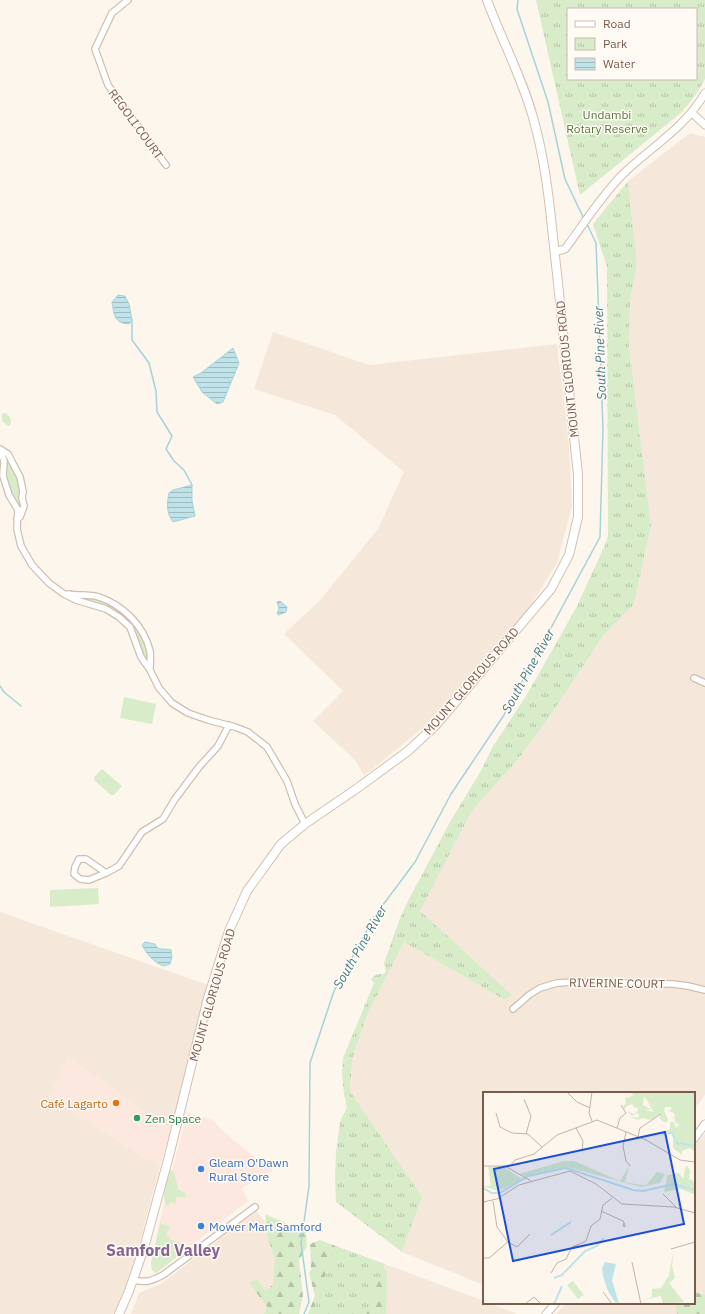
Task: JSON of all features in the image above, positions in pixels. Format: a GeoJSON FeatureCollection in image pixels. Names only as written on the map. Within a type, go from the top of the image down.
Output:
{"type":"FeatureCollection","features":[{"type":"Feature","properties":{"kind":"main road","name":"MOUNT GLORIOUS ROAD"},"geometry":{"type":"LineString","coordinates":[[119,1314],[144,1248],[208,998],[229,931],[247,891],[281,844],[305,824],[408,751],[436,725],[551,589],[569,554],[578,517],[578,475],[544,164],[534,121],[520,80],[487,0]]}},
{"type":"Feature","properties":{"kind":"street","name":"REGOLI COURT"},"geometry":{"type":"LineString","coordinates":[[128,0],[112,13],[95,49],[108,85],[166,165]]}},
{"type":"Feature","properties":{"kind":"street"},"geometry":{"type":"LineString","coordinates":[[554,251],[565,249],[606,192],[624,174],[672,133],[692,113],[705,94]]}},
{"type":"Feature","properties":{"kind":"street"},"geometry":{"type":"LineString","coordinates":[[692,113],[705,125]]}},
{"type":"Feature","properties":{"kind":"street"},"geometry":{"type":"LineString","coordinates":[[0,450],[4,461],[3,476],[9,495],[18,510],[17,529],[21,546],[32,565],[49,583],[64,594],[76,600],[106,609],[130,627],[142,657],[159,688],[172,703],[188,712],[208,720],[229,725],[248,732],[267,747],[287,782],[295,804],[305,824]]}},
{"type":"Feature","properties":{"kind":"street"},"geometry":{"type":"LineString","coordinates":[[0,450],[8,454],[20,477],[24,506],[20,517],[17,520]]}},
{"type":"Feature","properties":{"kind":"street"},"geometry":{"type":"LineString","coordinates":[[64,594],[99,597],[118,606],[128,614],[140,628],[150,652],[150,670]]}},
{"type":"Feature","properties":{"kind":"street"},"geometry":{"type":"LineString","coordinates":[[113,613],[118,606]]}},
{"type":"Feature","properties":{"kind":"street"},"geometry":{"type":"LineString","coordinates":[[694,678],[705,683]]}},
{"type":"Feature","properties":{"kind":"street"},"geometry":{"type":"LineString","coordinates":[[106,873],[86,859],[79,859],[74,874],[80,879],[89,880],[106,873],[119,866],[142,832],[163,819],[175,799],[199,767],[218,746],[229,725]]}},
{"type":"Feature","properties":{"kind":"street","name":"RIVERINE COURT"},"geometry":{"type":"LineString","coordinates":[[513,1009],[529,995],[540,988],[557,983],[673,984],[705,990]]}},
{"type":"Feature","properties":{"kind":"street"},"geometry":{"type":"LineString","coordinates":[[695,1138],[705,1124]]}},
{"type":"Feature","properties":{"kind":"street"},"geometry":{"type":"LineString","coordinates":[[133,1280],[150,1282],[163,1275],[255,1207]]}},
{"type":"Feature","properties":{"kind":"street"},"geometry":{"type":"LineString","coordinates":[[547,1314],[555,1304]]}},
{"type":"Feature","properties":{"kind":"shaded area"},"geometry":{"type":"Polygon","coordinates":[[[690,133],[705,137],[705,1095],[695,1108],[695,1092],[483,1092],[483,1285],[402,1252],[422,1197],[350,1091],[352,1060],[367,1015],[404,942],[505,1000],[512,995],[419,911],[471,812],[519,758],[550,716],[603,636],[634,604],[651,525],[629,346],[630,301],[637,264],[628,181],[690,133]]]}},
{"type":"Feature","properties":{"kind":"shaded area"},"geometry":{"type":"Polygon","coordinates":[[[273,332],[369,365],[557,344],[569,445],[572,506],[557,563],[527,611],[425,726],[364,776],[356,761],[313,721],[343,691],[284,634],[321,599],[378,529],[404,472],[335,415],[254,389],[273,332]]]}},
{"type":"Feature","properties":{"kind":"shaded area"},"geometry":{"type":"Polygon","coordinates":[[[0,912],[208,985],[171,1130],[69,1058],[49,1097],[160,1166],[136,1256],[122,1295],[113,1314],[0,1314],[0,912]]]}},
{"type":"Feature","properties":{"kind":"shaded area"},"geometry":{"type":"Polygon","coordinates":[[[69,1057],[171,1130],[160,1166],[49,1097],[69,1057]]]}},
{"type":"Feature","properties":{"kind":"shaded area"},"geometry":{"type":"Polygon","coordinates":[[[187,1113],[213,1120],[243,1148],[273,1170],[242,1188],[248,1201],[156,1273],[152,1270],[151,1263],[166,1194],[187,1113]]]}},
{"type":"Feature","properties":{"kind":"shaded area"},"geometry":{"type":"Polygon","coordinates":[[[705,1134],[705,1314],[556,1314],[565,1304],[695,1304],[695,1146],[705,1134]]]}},
{"type":"Feature","properties":{"kind":"shaded area"},"geometry":{"type":"Polygon","coordinates":[[[256,1211],[292,1254],[290,1314],[131,1314],[139,1293],[161,1284],[256,1211]]]}},
{"type":"Feature","properties":{"kind":"shaded area"},"geometry":{"type":"Polygon","coordinates":[[[385,1264],[483,1301],[483,1304],[491,1304],[518,1314],[366,1314],[385,1264]]]}},
{"type":"Feature","properties":{"kind":"green space","name":"Undambi Rotary Reserve"},"geometry":{"type":"Polygon","coordinates":[[[536,0],[705,0],[705,79],[697,93],[682,112],[580,195],[536,0]]]}},
{"type":"Feature","properties":{"kind":"green space"},"geometry":{"type":"Polygon","coordinates":[[[628,181],[637,264],[630,301],[629,346],[651,525],[634,604],[603,636],[550,716],[519,758],[471,812],[420,911],[512,995],[505,1000],[404,942],[367,1015],[352,1060],[350,1091],[422,1197],[402,1252],[336,1202],[336,1153],[340,1121],[347,1108],[342,1073],[343,1058],[374,983],[371,980],[375,975],[384,974],[386,971],[384,963],[400,918],[409,899],[450,822],[482,769],[492,748],[526,696],[577,606],[608,536],[607,267],[593,224],[628,181]]]}},
{"type":"Feature","properties":{"kind":"green space"},"geometry":{"type":"Polygon","coordinates":[[[3,413],[7,414],[10,419],[11,423],[9,426],[2,421],[3,413]]]}},
{"type":"Feature","properties":{"kind":"green space"},"geometry":{"type":"Polygon","coordinates":[[[0,450],[8,454],[20,477],[24,506],[18,510],[9,495],[0,450]]]}},
{"type":"Feature","properties":{"kind":"green space"},"geometry":{"type":"Polygon","coordinates":[[[73,595],[95,596],[128,614],[146,643],[150,670],[130,627],[119,617],[76,600],[73,595]]]}},
{"type":"Feature","properties":{"kind":"green space"},"geometry":{"type":"Polygon","coordinates":[[[124,697],[156,704],[152,724],[120,718],[124,697]]]}},
{"type":"Feature","properties":{"kind":"green space"},"geometry":{"type":"Polygon","coordinates":[[[102,769],[122,786],[114,795],[111,795],[94,780],[94,777],[102,769]]]}},
{"type":"Feature","properties":{"kind":"green space"},"geometry":{"type":"Polygon","coordinates":[[[98,888],[99,904],[50,907],[50,890],[98,888]]]}},
{"type":"Feature","properties":{"kind":"green space"},"geometry":{"type":"Polygon","coordinates":[[[170,1170],[175,1175],[178,1189],[182,1192],[185,1191],[186,1197],[176,1197],[175,1201],[177,1204],[170,1202],[168,1206],[166,1205],[164,1192],[170,1170]]]}},
{"type":"Feature","properties":{"kind":"green space"},"geometry":{"type":"Polygon","coordinates":[[[265,1214],[306,1232],[307,1246],[299,1260],[303,1296],[299,1314],[264,1314],[267,1307],[249,1282],[257,1279],[265,1290],[273,1285],[275,1259],[268,1238],[265,1214]]]}},
{"type":"Feature","properties":{"kind":"green space"},"geometry":{"type":"Polygon","coordinates":[[[160,1223],[170,1226],[166,1236],[170,1237],[169,1239],[181,1243],[187,1249],[156,1273],[152,1270],[151,1263],[160,1223]]]}},
{"type":"Feature","properties":{"kind":"green space"},"geometry":{"type":"Polygon","coordinates":[[[320,1240],[375,1261],[387,1271],[386,1314],[308,1314],[315,1296],[309,1273],[311,1270],[310,1244],[320,1240]]]}},
{"type":"Feature","properties":{"kind":"green space"},"geometry":{"type":"Polygon","coordinates":[[[335,1246],[385,1264],[366,1314],[312,1314],[335,1246]]]}},
{"type":"Feature","properties":{"kind":"green space"},"geometry":{"type":"Polygon","coordinates":[[[695,1292],[705,1295],[705,1314],[677,1314],[675,1304],[695,1304],[695,1292]]]}},
{"type":"Feature","properties":{"kind":"water"},"geometry":{"type":"Polygon","coordinates":[[[118,295],[125,296],[129,304],[132,320],[129,324],[120,322],[114,314],[112,302],[118,295]]]}},
{"type":"Feature","properties":{"kind":"water"},"geometry":{"type":"Polygon","coordinates":[[[233,348],[239,363],[223,402],[217,404],[202,392],[193,377],[201,373],[233,348]]]}},
{"type":"Feature","properties":{"kind":"water"},"geometry":{"type":"Polygon","coordinates":[[[192,485],[192,501],[195,516],[173,522],[169,515],[168,508],[169,493],[173,490],[192,485]]]}},
{"type":"Feature","properties":{"kind":"water"},"geometry":{"type":"Polygon","coordinates":[[[280,601],[287,607],[286,612],[279,615],[277,614],[279,608],[277,602],[280,601]]]}},
{"type":"Feature","properties":{"kind":"water"},"geometry":{"type":"Polygon","coordinates":[[[145,942],[155,944],[157,948],[171,950],[172,957],[170,964],[163,966],[148,955],[142,945],[145,942]]]}},
{"type":"Feature","properties":{"kind":"waterway","name":"South Pine River"},"geometry":{"type":"LineString","coordinates":[[518,0],[517,9],[548,102],[565,179],[584,219]]}},
{"type":"Feature","properties":{"kind":"waterway","name":"South Pine River"},"geometry":{"type":"LineString","coordinates":[[304,1314],[309,1302],[301,1243],[309,1186],[310,1063],[334,991],[374,917],[415,862],[451,794],[504,715],[600,537],[603,428],[596,243],[587,224]]}},
{"type":"Feature","properties":{"kind":"waterway"},"geometry":{"type":"LineString","coordinates":[[132,320],[132,340],[149,363],[156,391],[157,412],[172,436],[166,449],[174,461],[184,470],[192,485]]}},
{"type":"Feature","properties":{"kind":"waterway"},"geometry":{"type":"LineString","coordinates":[[0,686],[4,692],[21,706]]}},
{"type":"Feature","properties":{"kind":"place","name":"Café Lagarto"},"geometry":{"type":"Point","coordinates":[116,1103]}},
{"type":"Feature","properties":{"kind":"place","name":"Zen Space"},"geometry":{"type":"Point","coordinates":[137,1118]}},
{"type":"Feature","properties":{"kind":"place","name":"Gleam O'Dawn Rural Store"},"geometry":{"type":"Point","coordinates":[201,1169]}},
{"type":"Feature","properties":{"kind":"place","name":"Mower Mart Samford"},"geometry":{"type":"Point","coordinates":[201,1226]}},
{"type":"Feature","properties":{"kind":"district","name":"Samford Valley"},"geometry":{"type":"Point","coordinates":[163,1250]}}]}
